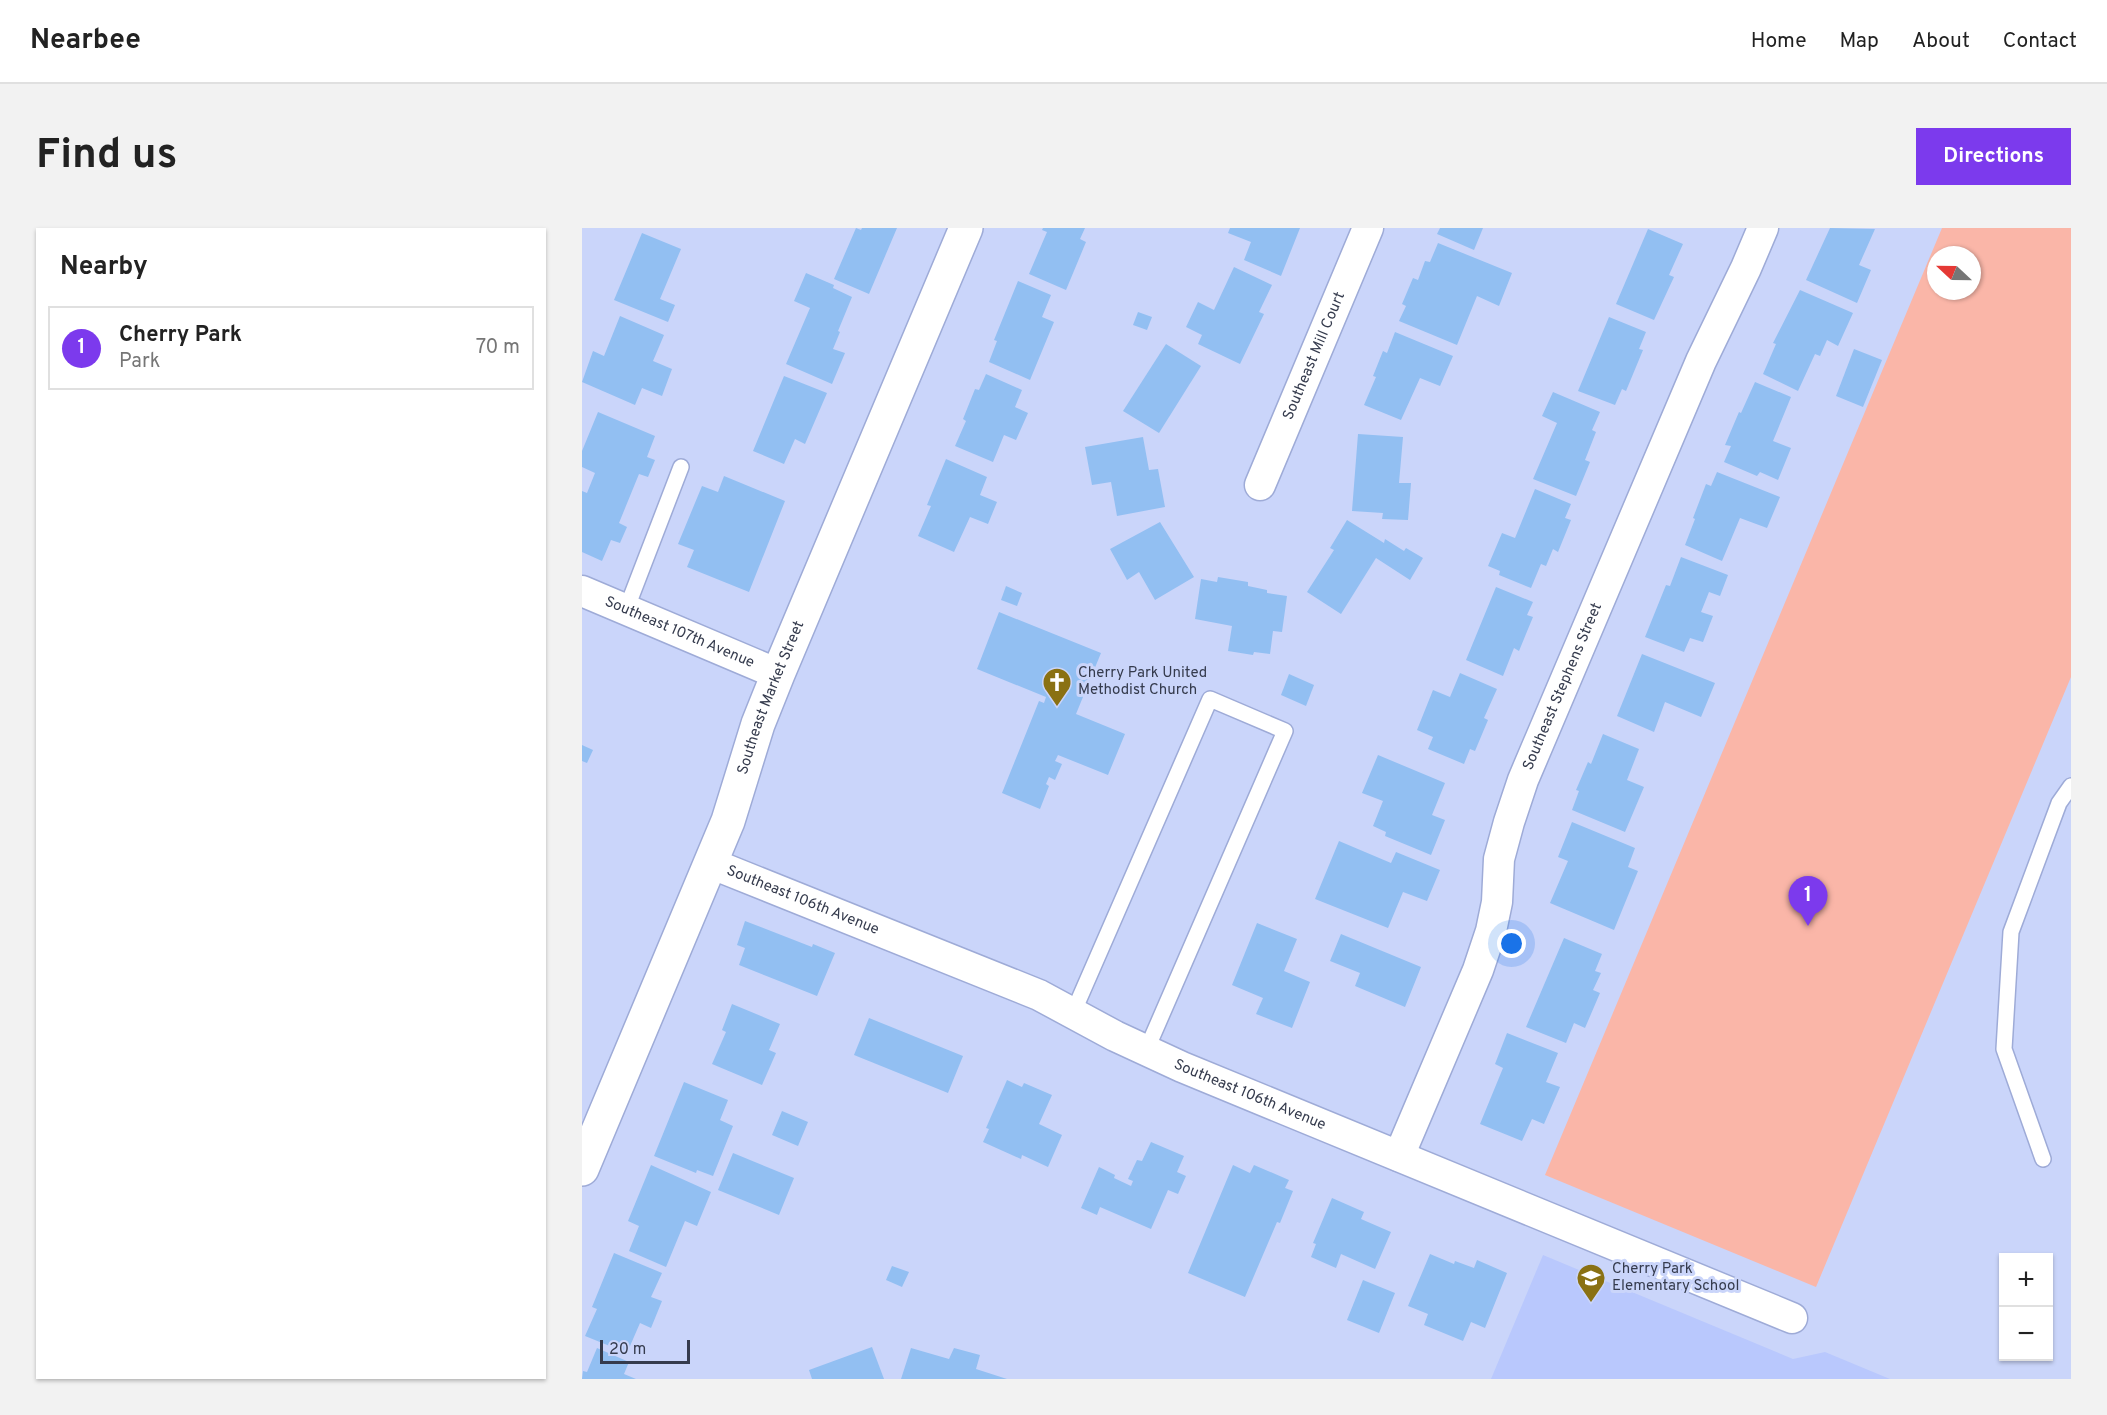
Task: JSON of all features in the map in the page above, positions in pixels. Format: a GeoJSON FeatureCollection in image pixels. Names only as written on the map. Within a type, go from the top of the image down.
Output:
{"type":"FeatureCollection","features":[{"type":"Feature","properties":{"kind":"street","name":"Southeast Market Street"},"geometry":{"type":"LineString","coordinates":[[582,1169],[728,821],[759,724],[778,674],[966,228]]}},
{"type":"Feature","properties":{"kind":"street","name":"Southeast Mill Court"},"geometry":{"type":"LineString","coordinates":[[1260,485],[1368,228]]}},
{"type":"Feature","properties":{"kind":"street","name":"Southeast Stephens Street"},"geometry":{"type":"LineString","coordinates":[[1398,1156],[1478,970],[1491,931],[1497,902],[1499,859],[1523,780],[1701,361],[1763,228]]}},
{"type":"Feature","properties":{"kind":"street","name":"Southeast 107th Avenue"},"geometry":{"type":"LineString","coordinates":[[582,591],[778,674]]}},
{"type":"Feature","properties":{"kind":"street","name":"Southeast 106th Avenue"},"geometry":{"type":"LineString","coordinates":[[710,863],[1039,995],[1146,1051],[1792,1318]]}},
{"type":"Feature","properties":{"kind":"lane"},"geometry":{"type":"LineString","coordinates":[[626,610],[681,467]]}},
{"type":"Feature","properties":{"kind":"lane"},"geometry":{"type":"LineString","coordinates":[[1073,1013],[1210,699],[1285,731],[1146,1051]]}},
{"type":"Feature","properties":{"kind":"lane"},"geometry":{"type":"LineString","coordinates":[[2043,1159],[2004,1049],[2012,932],[2059,803],[2071,786]]}},
{"type":"Feature","properties":{"kind":"shaded area"},"geometry":{"type":"Polygon","coordinates":[[[1942,228],[2071,228],[2071,677],[1816,1287],[1545,1175],[1927,264],[1927,300],[1981,300],[1981,246],[1934,246],[1942,228]]]}},
{"type":"Feature","properties":{"kind":"shaded area","name":"Cherry Park Elementary School"},"geometry":{"type":"Polygon","coordinates":[[[1543,1255],[1793,1359],[1825,1352],[1890,1379],[1491,1379],[1543,1255]]]}},
{"type":"Feature","properties":{"kind":"building"},"geometry":{"type":"Polygon","coordinates":[[[856,228],[861,230],[862,228],[897,228],[869,294],[834,279],[856,228]]]}},
{"type":"Feature","properties":{"kind":"building"},"geometry":{"type":"Polygon","coordinates":[[[1043,228],[1085,228],[1080,239],[1086,242],[1066,290],[1029,274],[1047,232],[1042,230],[1043,228]]]}},
{"type":"Feature","properties":{"kind":"building"},"geometry":{"type":"Polygon","coordinates":[[[1230,228],[1300,228],[1281,276],[1244,260],[1251,242],[1228,233],[1230,228]]]}},
{"type":"Feature","properties":{"kind":"building"},"geometry":{"type":"Polygon","coordinates":[[[1440,228],[1483,228],[1474,250],[1437,234],[1440,228]]]}},
{"type":"Feature","properties":{"kind":"building"},"geometry":{"type":"Polygon","coordinates":[[[1830,228],[1875,229],[1859,265],[1871,270],[1857,303],[1806,280],[1830,228]]]}},
{"type":"Feature","properties":{"kind":"building"},"geometry":{"type":"Polygon","coordinates":[[[1648,229],[1683,244],[1669,275],[1674,277],[1654,320],[1616,304],[1648,229]]]}},
{"type":"Feature","properties":{"kind":"building"},"geometry":{"type":"Polygon","coordinates":[[[642,233],[681,249],[660,299],[675,305],[668,322],[614,300],[642,233]]]}},
{"type":"Feature","properties":{"kind":"building"},"geometry":{"type":"Polygon","coordinates":[[[1438,243],[1512,273],[1499,306],[1477,296],[1457,345],[1399,321],[1406,306],[1402,304],[1413,278],[1418,280],[1425,261],[1430,262],[1438,243]]]}},
{"type":"Feature","properties":{"kind":"building"},"geometry":{"type":"Polygon","coordinates":[[[1234,267],[1272,285],[1259,312],[1264,314],[1240,364],[1198,344],[1202,335],[1186,327],[1198,302],[1214,310],[1234,267]]]}},
{"type":"Feature","properties":{"kind":"building"},"geometry":{"type":"Polygon","coordinates":[[[806,273],[834,285],[833,288],[852,297],[833,349],[845,353],[832,384],[786,364],[810,308],[794,301],[806,273]]]}},
{"type":"Feature","properties":{"kind":"building"},"geometry":{"type":"Polygon","coordinates":[[[1018,281],[1051,295],[1042,317],[1054,322],[1030,380],[989,362],[997,341],[994,340],[1018,281]]]}},
{"type":"Feature","properties":{"kind":"building"},"geometry":{"type":"Polygon","coordinates":[[[1800,290],[1853,313],[1838,346],[1827,340],[1820,356],[1815,354],[1798,391],[1763,374],[1776,344],[1773,343],[1800,290]]]}},
{"type":"Feature","properties":{"kind":"building"},"geometry":{"type":"Polygon","coordinates":[[[1138,312],[1152,317],[1147,330],[1133,325],[1138,312]]]}},
{"type":"Feature","properties":{"kind":"building"},"geometry":{"type":"Polygon","coordinates":[[[620,316],[664,335],[653,361],[672,369],[662,396],[642,388],[635,405],[582,382],[593,351],[604,356],[620,316]]]}},
{"type":"Feature","properties":{"kind":"building"},"geometry":{"type":"Polygon","coordinates":[[[1609,317],[1646,332],[1639,349],[1643,350],[1626,391],[1622,389],[1615,405],[1578,391],[1609,317]]]}},
{"type":"Feature","properties":{"kind":"building"},"geometry":{"type":"Polygon","coordinates":[[[1395,332],[1453,356],[1440,386],[1420,378],[1401,420],[1364,405],[1376,377],[1373,376],[1383,351],[1387,353],[1395,332]]]}},
{"type":"Feature","properties":{"kind":"building"},"geometry":{"type":"Polygon","coordinates":[[[1166,344],[1201,366],[1159,433],[1123,411],[1166,344]]]}},
{"type":"Feature","properties":{"kind":"building"},"geometry":{"type":"Polygon","coordinates":[[[1854,349],[1882,360],[1863,407],[1836,396],[1854,349]]]}},
{"type":"Feature","properties":{"kind":"building"},"geometry":{"type":"Polygon","coordinates":[[[986,374],[1022,390],[1015,407],[1028,413],[1016,440],[1004,435],[993,462],[955,446],[966,421],[963,419],[975,389],[979,390],[986,374]]]}},
{"type":"Feature","properties":{"kind":"building"},"geometry":{"type":"Polygon","coordinates":[[[784,376],[827,393],[805,444],[795,439],[784,464],[753,451],[784,376]]]}},
{"type":"Feature","properties":{"kind":"building"},"geometry":{"type":"Polygon","coordinates":[[[1755,382],[1791,397],[1773,441],[1791,448],[1778,480],[1760,472],[1757,476],[1724,462],[1731,446],[1725,445],[1755,382]]]}},
{"type":"Feature","properties":{"kind":"building"},"geometry":{"type":"Polygon","coordinates":[[[1553,392],[1600,412],[1592,430],[1596,432],[1585,460],[1590,462],[1576,496],[1533,479],[1557,423],[1542,416],[1553,392]]]}},
{"type":"Feature","properties":{"kind":"building"},"geometry":{"type":"Polygon","coordinates":[[[598,412],[655,436],[647,457],[655,460],[648,477],[639,474],[619,523],[627,527],[620,543],[611,540],[602,561],[582,552],[582,491],[587,493],[595,473],[582,467],[582,451],[598,412]]]}},
{"type":"Feature","properties":{"kind":"building"},"geometry":{"type":"Polygon","coordinates":[[[1358,434],[1403,437],[1399,483],[1411,483],[1408,520],[1382,519],[1383,513],[1352,511],[1358,434]]]}},
{"type":"Feature","properties":{"kind":"building"},"geometry":{"type":"Polygon","coordinates":[[[1143,437],[1149,470],[1158,469],[1165,507],[1117,516],[1111,482],[1092,485],[1085,447],[1143,437]]]}},
{"type":"Feature","properties":{"kind":"building"},"geometry":{"type":"Polygon","coordinates":[[[946,459],[987,477],[980,495],[997,502],[988,524],[970,517],[954,552],[918,536],[931,506],[927,505],[946,459]]]}},
{"type":"Feature","properties":{"kind":"building"},"geometry":{"type":"Polygon","coordinates":[[[1717,472],[1780,497],[1767,528],[1740,518],[1722,561],[1685,545],[1706,484],[1711,486],[1717,472]]]}},
{"type":"Feature","properties":{"kind":"building"},"geometry":{"type":"Polygon","coordinates":[[[724,476],[785,501],[749,592],[687,567],[694,550],[678,544],[702,486],[718,492],[724,476]]]}},
{"type":"Feature","properties":{"kind":"building"},"geometry":{"type":"Polygon","coordinates":[[[1535,489],[1571,504],[1565,518],[1571,520],[1558,552],[1553,549],[1546,566],[1541,564],[1531,588],[1499,575],[1500,571],[1488,566],[1502,533],[1515,538],[1535,489]]]}},
{"type":"Feature","properties":{"kind":"building"},"geometry":{"type":"Polygon","coordinates":[[[1347,520],[1384,543],[1385,539],[1404,551],[1406,548],[1423,558],[1410,580],[1376,558],[1341,614],[1307,592],[1334,550],[1330,548],[1347,520]]]}},
{"type":"Feature","properties":{"kind":"building"},"geometry":{"type":"Polygon","coordinates":[[[1160,522],[1194,577],[1155,600],[1139,572],[1127,580],[1110,549],[1160,522]]]}},
{"type":"Feature","properties":{"kind":"building"},"geometry":{"type":"Polygon","coordinates":[[[1681,557],[1728,575],[1720,596],[1709,592],[1701,612],[1713,616],[1703,642],[1690,638],[1684,652],[1645,637],[1666,585],[1670,586],[1681,557]]]}},
{"type":"Feature","properties":{"kind":"building"},"geometry":{"type":"Polygon","coordinates":[[[1218,577],[1248,582],[1248,586],[1267,590],[1267,593],[1287,596],[1282,632],[1273,631],[1270,654],[1254,652],[1253,655],[1228,651],[1232,626],[1195,619],[1201,579],[1217,582],[1218,577]]]}},
{"type":"Feature","properties":{"kind":"building"},"geometry":{"type":"Polygon","coordinates":[[[1006,586],[1022,593],[1017,606],[1001,600],[1006,586]]]}},
{"type":"Feature","properties":{"kind":"building"},"geometry":{"type":"Polygon","coordinates":[[[1496,587],[1533,602],[1527,615],[1533,617],[1519,651],[1514,648],[1503,676],[1466,660],[1496,587]]]}},
{"type":"Feature","properties":{"kind":"building","name":"Cherry Park United Methodist Church"},"geometry":{"type":"Polygon","coordinates":[[[999,612],[1101,653],[1076,714],[1125,734],[1108,775],[1058,755],[1055,761],[1062,764],[1055,780],[1049,777],[1046,784],[1049,786],[1040,809],[1002,793],[1039,701],[1044,703],[1046,697],[977,669],[999,612]]]}},
{"type":"Feature","properties":{"kind":"building"},"geometry":{"type":"Polygon","coordinates":[[[1642,654],[1715,683],[1701,717],[1665,702],[1654,732],[1617,716],[1642,654]]]}},
{"type":"Feature","properties":{"kind":"building"},"geometry":{"type":"Polygon","coordinates":[[[1460,673],[1497,689],[1484,718],[1488,720],[1475,751],[1470,749],[1464,764],[1428,749],[1433,737],[1417,730],[1433,690],[1450,697],[1460,673]]]}},
{"type":"Feature","properties":{"kind":"building"},"geometry":{"type":"Polygon","coordinates":[[[1289,674],[1314,685],[1306,706],[1281,695],[1289,674]]]}},
{"type":"Feature","properties":{"kind":"building"},"geometry":{"type":"Polygon","coordinates":[[[1603,734],[1639,749],[1627,780],[1644,787],[1625,832],[1572,810],[1579,791],[1576,790],[1588,762],[1591,764],[1603,734]]]}},
{"type":"Feature","properties":{"kind":"building"},"geometry":{"type":"Polygon","coordinates":[[[582,745],[593,750],[587,763],[582,761],[582,745]]]}},
{"type":"Feature","properties":{"kind":"building"},"geometry":{"type":"Polygon","coordinates":[[[1378,755],[1445,783],[1432,815],[1445,820],[1431,855],[1385,836],[1386,832],[1373,826],[1383,801],[1362,793],[1378,755]]]}},
{"type":"Feature","properties":{"kind":"building"},"geometry":{"type":"Polygon","coordinates":[[[1572,822],[1635,848],[1628,867],[1638,871],[1614,930],[1550,903],[1568,861],[1558,857],[1572,822]]]}},
{"type":"Feature","properties":{"kind":"building"},"geometry":{"type":"Polygon","coordinates":[[[1339,841],[1391,863],[1396,852],[1440,870],[1427,901],[1403,892],[1388,928],[1315,899],[1339,841]]]}},
{"type":"Feature","properties":{"kind":"building"},"geometry":{"type":"Polygon","coordinates":[[[745,921],[812,947],[813,944],[835,953],[817,996],[739,965],[745,948],[737,945],[745,921]]]}},
{"type":"Feature","properties":{"kind":"building"},"geometry":{"type":"Polygon","coordinates":[[[1257,923],[1297,939],[1284,971],[1310,982],[1292,1028],[1256,1014],[1263,998],[1232,985],[1257,923]]]}},
{"type":"Feature","properties":{"kind":"building"},"geometry":{"type":"Polygon","coordinates":[[[1341,934],[1421,967],[1405,1007],[1355,986],[1360,973],[1330,961],[1341,934]]]}},
{"type":"Feature","properties":{"kind":"building"},"geometry":{"type":"Polygon","coordinates":[[[1564,938],[1602,954],[1595,971],[1601,973],[1593,990],[1600,993],[1585,1028],[1574,1023],[1566,1043],[1526,1027],[1564,938]]]}},
{"type":"Feature","properties":{"kind":"building"},"geometry":{"type":"Polygon","coordinates":[[[732,1004],[780,1024],[769,1050],[776,1053],[762,1085],[712,1064],[726,1032],[722,1030],[732,1004]]]}},
{"type":"Feature","properties":{"kind":"building"},"geometry":{"type":"Polygon","coordinates":[[[869,1018],[963,1056],[948,1093],[854,1055],[869,1018]]]}},
{"type":"Feature","properties":{"kind":"building"},"geometry":{"type":"Polygon","coordinates":[[[1507,1033],[1558,1053],[1546,1082],[1560,1087],[1544,1124],[1532,1119],[1522,1141],[1480,1124],[1503,1068],[1495,1064],[1507,1033]]]}},
{"type":"Feature","properties":{"kind":"building"},"geometry":{"type":"Polygon","coordinates":[[[1007,1080],[1022,1087],[1024,1083],[1052,1095],[1039,1124],[1062,1135],[1048,1167],[1022,1155],[1021,1159],[983,1142],[989,1129],[986,1128],[1007,1080]]]}},
{"type":"Feature","properties":{"kind":"building"},"geometry":{"type":"Polygon","coordinates":[[[684,1082],[728,1100],[720,1120],[733,1126],[713,1176],[697,1170],[696,1173],[654,1156],[684,1082]]]}},
{"type":"Feature","properties":{"kind":"building"},"geometry":{"type":"Polygon","coordinates":[[[782,1111],[808,1122],[798,1146],[772,1135],[782,1111]]]}},
{"type":"Feature","properties":{"kind":"building"},"geometry":{"type":"Polygon","coordinates":[[[1151,1142],[1184,1156],[1177,1172],[1186,1176],[1178,1194],[1168,1190],[1151,1229],[1100,1207],[1097,1215],[1081,1208],[1099,1167],[1115,1175],[1114,1178],[1131,1186],[1133,1181],[1128,1179],[1137,1160],[1142,1161],[1151,1142]]]}},
{"type":"Feature","properties":{"kind":"building"},"geometry":{"type":"Polygon","coordinates":[[[733,1153],[794,1178],[779,1215],[718,1190],[733,1153]]]}},
{"type":"Feature","properties":{"kind":"building"},"geometry":{"type":"Polygon","coordinates":[[[651,1165],[711,1192],[697,1226],[685,1221],[666,1267],[629,1251],[639,1226],[628,1221],[651,1165]]]}},
{"type":"Feature","properties":{"kind":"building"},"geometry":{"type":"Polygon","coordinates":[[[1233,1165],[1250,1173],[1254,1165],[1289,1180],[1285,1188],[1293,1191],[1245,1297],[1188,1273],[1233,1165]]]}},
{"type":"Feature","properties":{"kind":"building"},"geometry":{"type":"Polygon","coordinates":[[[1332,1198],[1364,1212],[1361,1219],[1391,1232],[1375,1269],[1341,1254],[1336,1268],[1311,1257],[1316,1244],[1313,1243],[1332,1198]]]}},
{"type":"Feature","properties":{"kind":"building"},"geometry":{"type":"Polygon","coordinates":[[[614,1253],[662,1273],[651,1297],[662,1301],[651,1328],[640,1323],[627,1353],[585,1336],[597,1309],[592,1307],[614,1253]]]}},
{"type":"Feature","properties":{"kind":"building"},"geometry":{"type":"Polygon","coordinates":[[[1430,1254],[1454,1264],[1455,1261],[1474,1268],[1477,1260],[1507,1273],[1485,1328],[1471,1322],[1463,1341],[1424,1325],[1428,1314],[1408,1306],[1430,1254]]]}},
{"type":"Feature","properties":{"kind":"building"},"geometry":{"type":"Polygon","coordinates":[[[892,1266],[909,1272],[902,1287],[886,1280],[892,1266]]]}},
{"type":"Feature","properties":{"kind":"building"},"geometry":{"type":"Polygon","coordinates":[[[1363,1280],[1395,1293],[1379,1333],[1347,1320],[1363,1280]]]}},
{"type":"Feature","properties":{"kind":"building"},"geometry":{"type":"Polygon","coordinates":[[[872,1347],[884,1379],[812,1379],[809,1370],[872,1347]]]}},
{"type":"Feature","properties":{"kind":"building"},"geometry":{"type":"Polygon","coordinates":[[[597,1348],[629,1362],[624,1374],[636,1379],[582,1379],[583,1371],[587,1372],[597,1348]]]}},
{"type":"Feature","properties":{"kind":"building"},"geometry":{"type":"Polygon","coordinates":[[[911,1348],[949,1359],[954,1348],[980,1355],[976,1369],[1007,1379],[901,1379],[911,1348]]]}},
{"type":"Feature","properties":{"kind":"place","name":"Cherry Park United Methodist Church"},"geometry":{"type":"Point","coordinates":[1057,708]}},
{"type":"Feature","properties":{"kind":"place","name":"Cherry Park"},"geometry":{"type":"Point","coordinates":[1808,926]}},
{"type":"Feature","properties":{"kind":"place","name":"Cherry Park Elementary School"},"geometry":{"type":"Point","coordinates":[1591,1304]}}]}
